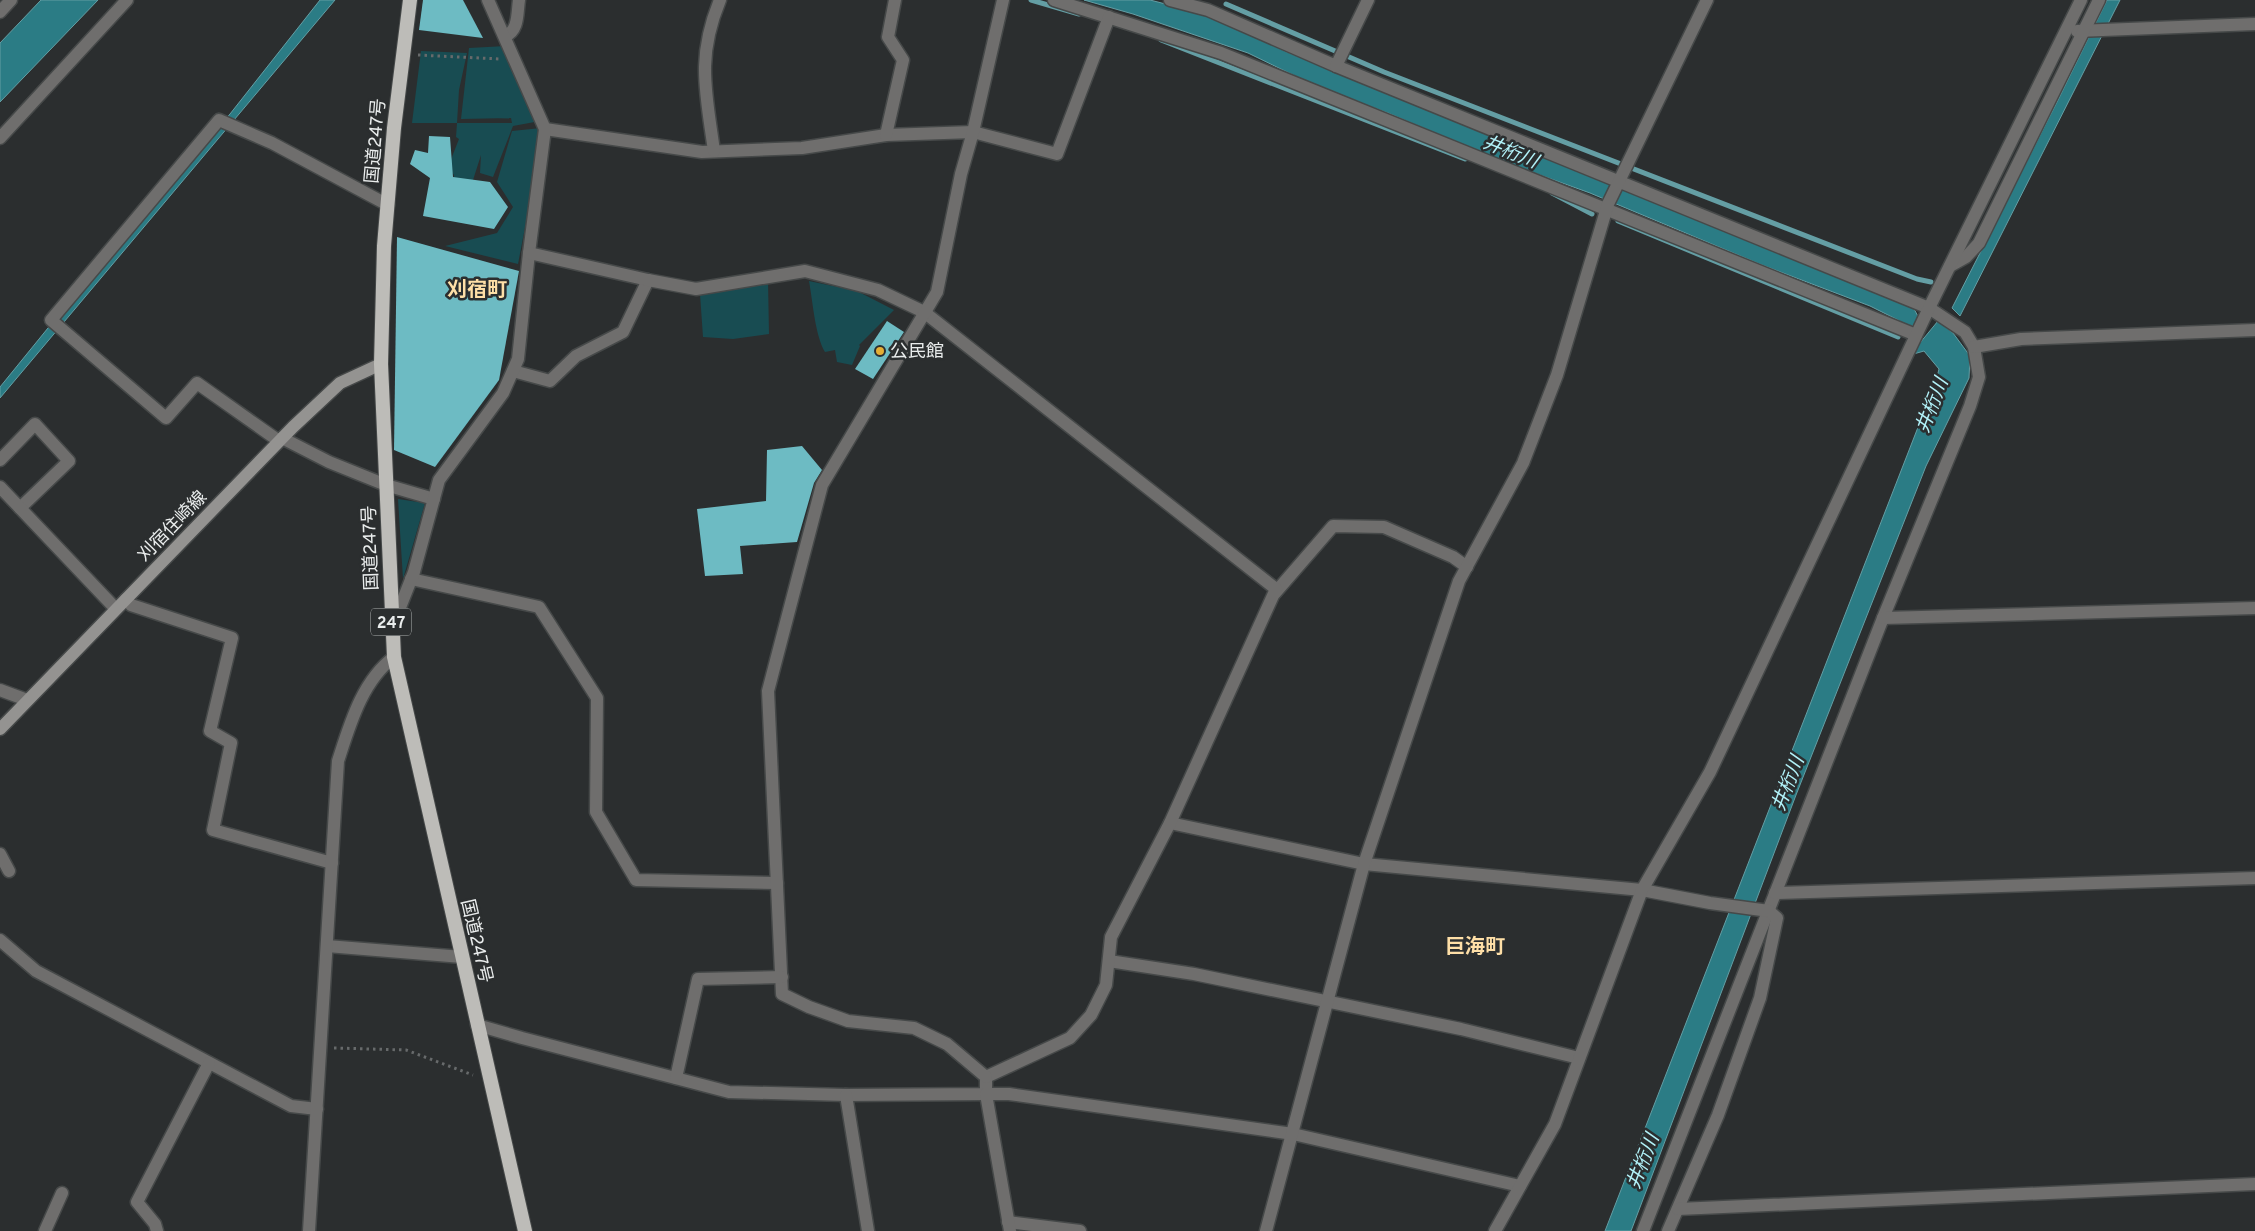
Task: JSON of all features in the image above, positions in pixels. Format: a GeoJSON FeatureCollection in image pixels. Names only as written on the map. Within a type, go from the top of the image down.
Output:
{"type":"FeatureCollection","features":[{"type":"Feature","properties":{"kind":"highway","name":"国道247号"},"geometry":{"type":"LineString","coordinates":[[410,0],[394,128],[384,246],[381,364],[394,657],[525,1231]]}},
{"type":"Feature","properties":{"kind":"main road","name":"刈宿住崎線"},"geometry":{"type":"LineString","coordinates":[[0,729],[281,440],[340,383],[381,364]]}},
{"type":"Feature","properties":{"kind":"street"},"geometry":{"type":"LineString","coordinates":[[0,12],[11,0]]}},
{"type":"Feature","properties":{"kind":"street"},"geometry":{"type":"LineString","coordinates":[[0,138],[127,0]]}},
{"type":"Feature","properties":{"kind":"street"},"geometry":{"type":"LineString","coordinates":[[392,627],[411,579],[439,480],[504,393],[518,359],[545,128],[516,59],[488,0]]}},
{"type":"Feature","properties":{"kind":"street"},"geometry":{"type":"LineString","coordinates":[[505,36],[512,33],[515,27],[519,0]]}},
{"type":"Feature","properties":{"kind":"street"},"geometry":{"type":"LineString","coordinates":[[714,151],[705,84],[704,58],[708,34],[720,0]]}},
{"type":"Feature","properties":{"kind":"street"},"geometry":{"type":"LineString","coordinates":[[886,135],[903,60],[888,37],[896,0]]}},
{"type":"Feature","properties":{"kind":"street"},"geometry":{"type":"LineString","coordinates":[[1003,0],[973,132],[961,174],[938,292],[924,312],[822,485],[768,691],[782,994],[809,1007],[848,1021],[914,1028],[947,1044],[986,1077],[986,1094],[1009,1226],[1080,1231]]}},
{"type":"Feature","properties":{"kind":"street"},"geometry":{"type":"LineString","coordinates":[[1054,0],[1221,53],[1607,207],[1916,335]]}},
{"type":"Feature","properties":{"kind":"street"},"geometry":{"type":"LineString","coordinates":[[1170,0],[1208,10],[1336,66],[1929,308],[1965,332],[1974,347],[1979,377],[1970,406],[1883,618],[1775,893],[1762,910],[1643,1231]]}},
{"type":"Feature","properties":{"kind":"street"},"geometry":{"type":"LineString","coordinates":[[1336,66],[1368,0]]}},
{"type":"Feature","properties":{"kind":"street"},"geometry":{"type":"LineString","coordinates":[[1266,1231],[1364,864],[1459,581],[1524,463],[1557,375],[1607,207],[1707,0]]}},
{"type":"Feature","properties":{"kind":"street"},"geometry":{"type":"LineString","coordinates":[[1495,1231],[1555,1124],[1642,890],[1710,772],[1916,335],[2081,0]]}},
{"type":"Feature","properties":{"kind":"street"},"geometry":{"type":"LineString","coordinates":[[1950,266],[1966,257],[1979,243],[2087,31],[2099,0]]}},
{"type":"Feature","properties":{"kind":"street"},"geometry":{"type":"LineString","coordinates":[[545,128],[702,152],[802,148],[886,135],[973,132],[1057,154],[1109,18]]}},
{"type":"Feature","properties":{"kind":"street"},"geometry":{"type":"LineString","coordinates":[[2065,32],[2255,24]]}},
{"type":"Feature","properties":{"kind":"street"},"geometry":{"type":"LineString","coordinates":[[388,204],[272,143],[219,120],[51,320],[166,418],[197,383],[281,440],[386,485],[434,498]]}},
{"type":"Feature","properties":{"kind":"street"},"geometry":{"type":"LineString","coordinates":[[529,253],[696,289],[805,271],[878,290],[924,312],[1276,589],[1170,823],[1111,937],[1106,984],[1091,1015],[1070,1038],[986,1077]]}},
{"type":"Feature","properties":{"kind":"street"},"geometry":{"type":"LineString","coordinates":[[513,371],[550,381],[576,356],[624,332],[648,280]]}},
{"type":"Feature","properties":{"kind":"street"},"geometry":{"type":"LineString","coordinates":[[1974,347],[2021,339],[2255,330]]}},
{"type":"Feature","properties":{"kind":"street"},"geometry":{"type":"LineString","coordinates":[[0,460],[35,424],[69,461],[20,508]]}},
{"type":"Feature","properties":{"kind":"street"},"geometry":{"type":"LineString","coordinates":[[0,487],[116,609]]}},
{"type":"Feature","properties":{"kind":"street"},"geometry":{"type":"LineString","coordinates":[[1274,594],[1333,526],[1384,527],[1453,557],[1467,568]]}},
{"type":"Feature","properties":{"kind":"street"},"geometry":{"type":"LineString","coordinates":[[411,579],[539,607],[597,698],[596,812],[636,880],[777,883]]}},
{"type":"Feature","properties":{"kind":"street"},"geometry":{"type":"LineString","coordinates":[[126,599],[131,605],[232,638],[210,731],[231,743],[213,830],[332,863]]}},
{"type":"Feature","properties":{"kind":"street"},"geometry":{"type":"LineString","coordinates":[[1883,618],[2255,608]]}},
{"type":"Feature","properties":{"kind":"street"},"geometry":{"type":"LineString","coordinates":[[310,1231],[338,761],[354,712],[379,668],[394,657]]}},
{"type":"Feature","properties":{"kind":"street"},"geometry":{"type":"LineString","coordinates":[[0,690],[27,700]]}},
{"type":"Feature","properties":{"kind":"street"},"geometry":{"type":"LineString","coordinates":[[1170,823],[1364,864],[1642,890],[1710,903],[1762,910],[1777,918],[1760,998],[1718,1115],[1668,1231]]}},
{"type":"Feature","properties":{"kind":"street"},"geometry":{"type":"LineString","coordinates":[[0,854],[9,870]]}},
{"type":"Feature","properties":{"kind":"street"},"geometry":{"type":"LineString","coordinates":[[1775,893],[2255,878]]}},
{"type":"Feature","properties":{"kind":"street"},"geometry":{"type":"LineString","coordinates":[[0,940],[36,971],[291,1106],[317,1109]]}},
{"type":"Feature","properties":{"kind":"street"},"geometry":{"type":"LineString","coordinates":[[327,946],[462,957]]}},
{"type":"Feature","properties":{"kind":"street"},"geometry":{"type":"LineString","coordinates":[[1109,960],[1194,974],[1461,1029],[1579,1058]]}},
{"type":"Feature","properties":{"kind":"street"},"geometry":{"type":"LineString","coordinates":[[676,1078],[698,979],[782,977]]}},
{"type":"Feature","properties":{"kind":"street"},"geometry":{"type":"LineString","coordinates":[[477,1024],[522,1038],[730,1092],[846,1095],[1008,1094],[1293,1134],[1520,1186]]}},
{"type":"Feature","properties":{"kind":"street"},"geometry":{"type":"LineString","coordinates":[[157,1231],[155,1224],[137,1202],[209,1062]]}},
{"type":"Feature","properties":{"kind":"street"},"geometry":{"type":"LineString","coordinates":[[846,1095],[868,1231]]}},
{"type":"Feature","properties":{"kind":"street"},"geometry":{"type":"LineString","coordinates":[[1678,1209],[2255,1184]]}},
{"type":"Feature","properties":{"kind":"street"},"geometry":{"type":"LineString","coordinates":[[45,1231],[62,1193]]}},
{"type":"Feature","properties":{"kind":"path"},"geometry":{"type":"LineString","coordinates":[[403,55],[516,59]]}},
{"type":"Feature","properties":{"kind":"path"},"geometry":{"type":"LineString","coordinates":[[321,1048],[406,1050],[490,1081]]}},
{"type":"Feature","properties":{"kind":"shaded area"},"geometry":{"type":"Polygon","coordinates":[[[506,46],[540,121],[513,126],[493,177],[480,173],[481,155],[466,202],[453,202],[454,175],[448,167],[459,139],[456,137],[457,123],[512,123],[511,118],[461,119],[469,48],[506,46]]]}},
{"type":"Feature","properties":{"kind":"shaded area"},"geometry":{"type":"Polygon","coordinates":[[[421,51],[467,53],[459,90],[457,123],[412,123],[421,51]]]}},
{"type":"Feature","properties":{"kind":"shaded area"},"geometry":{"type":"Polygon","coordinates":[[[541,128],[543,134],[518,264],[445,246],[497,233],[513,207],[497,182],[512,131],[541,128]]]}},
{"type":"Feature","properties":{"kind":"shaded area"},"geometry":{"type":"Polygon","coordinates":[[[768,280],[769,334],[733,339],[703,337],[700,294],[725,291],[768,280]]]}},
{"type":"Feature","properties":{"kind":"shaded area"},"geometry":{"type":"Polygon","coordinates":[[[809,281],[857,291],[894,310],[859,345],[852,365],[837,362],[835,350],[825,352],[817,328],[809,281]]]}},
{"type":"Feature","properties":{"kind":"shaded area"},"geometry":{"type":"Polygon","coordinates":[[[398,499],[425,503],[403,579],[398,499]]]}},
{"type":"Feature","properties":{"kind":"water"},"geometry":{"type":"Polygon","coordinates":[[[41,0],[98,0],[0,102],[0,43],[41,0]]]}},
{"type":"Feature","properties":{"kind":"water"},"geometry":{"type":"Polygon","coordinates":[[[320,0],[335,0],[0,398],[0,387],[230,114],[320,0]]]}},
{"type":"Feature","properties":{"kind":"water","name":"井桁川"},"geometry":{"type":"Polygon","coordinates":[[[1084,0],[1150,0],[1208,15],[1287,52],[1623,187],[1913,307],[1920,320],[1909,328],[1898,320],[1870,306],[1762,265],[1590,193],[1490,157],[1388,113],[1324,90],[1248,53],[1133,14],[1084,0]]]}},
{"type":"Feature","properties":{"kind":"water"},"geometry":{"type":"Polygon","coordinates":[[[2107,0],[2120,0],[1960,316],[1952,308],[2107,0]]]}},
{"type":"Feature","properties":{"kind":"water","name":"井桁川"},"geometry":{"type":"Polygon","coordinates":[[[1938,321],[1953,333],[1970,356],[1969,378],[1926,466],[1796,795],[1631,1231],[1605,1231],[1936,381],[1939,369],[1924,351],[1910,355],[1938,321]]]}},
{"type":"Feature","properties":{"kind":"building"},"geometry":{"type":"Polygon","coordinates":[[[423,0],[463,0],[483,38],[419,30],[423,0]]]}},
{"type":"Feature","properties":{"kind":"building"},"geometry":{"type":"Polygon","coordinates":[[[429,136],[450,137],[453,177],[490,182],[508,207],[494,229],[423,216],[430,178],[410,164],[415,150],[428,153],[429,136]]]}},
{"type":"Feature","properties":{"kind":"building"},"geometry":{"type":"Polygon","coordinates":[[[397,237],[519,271],[499,380],[435,467],[394,450],[397,237]]]}},
{"type":"Feature","properties":{"kind":"building","name":"公民館"},"geometry":{"type":"Polygon","coordinates":[[[887,321],[904,332],[873,379],[855,369],[887,321]]]}},
{"type":"Feature","properties":{"kind":"building"},"geometry":{"type":"Polygon","coordinates":[[[802,446],[822,470],[814,483],[797,542],[740,546],[743,574],[705,576],[697,509],[766,501],[767,450],[802,446]]]}},
{"type":"Feature","properties":{"kind":"waterway"},"geometry":{"type":"LineString","coordinates":[[1031,0],[1079,14]]}},
{"type":"Feature","properties":{"kind":"waterway"},"geometry":{"type":"LineString","coordinates":[[1226,4],[1384,72],[1917,279],[1931,282]]}},
{"type":"Feature","properties":{"kind":"waterway"},"geometry":{"type":"LineString","coordinates":[[1161,40],[1465,159]]}},
{"type":"Feature","properties":{"kind":"waterway"},"geometry":{"type":"LineString","coordinates":[[1552,193],[1592,214]]}},
{"type":"Feature","properties":{"kind":"waterway"},"geometry":{"type":"LineString","coordinates":[[1618,221],[1898,337]]}},
{"type":"Feature","properties":{"kind":"place","name":"公民館"},"geometry":{"type":"Point","coordinates":[880,351]}},
{"type":"Feature","properties":{"kind":"district","name":"刈宿町"},"geometry":{"type":"Point","coordinates":[477,289]}},
{"type":"Feature","properties":{"kind":"district","name":"巨海町"},"geometry":{"type":"Point","coordinates":[1475,946]}}]}
